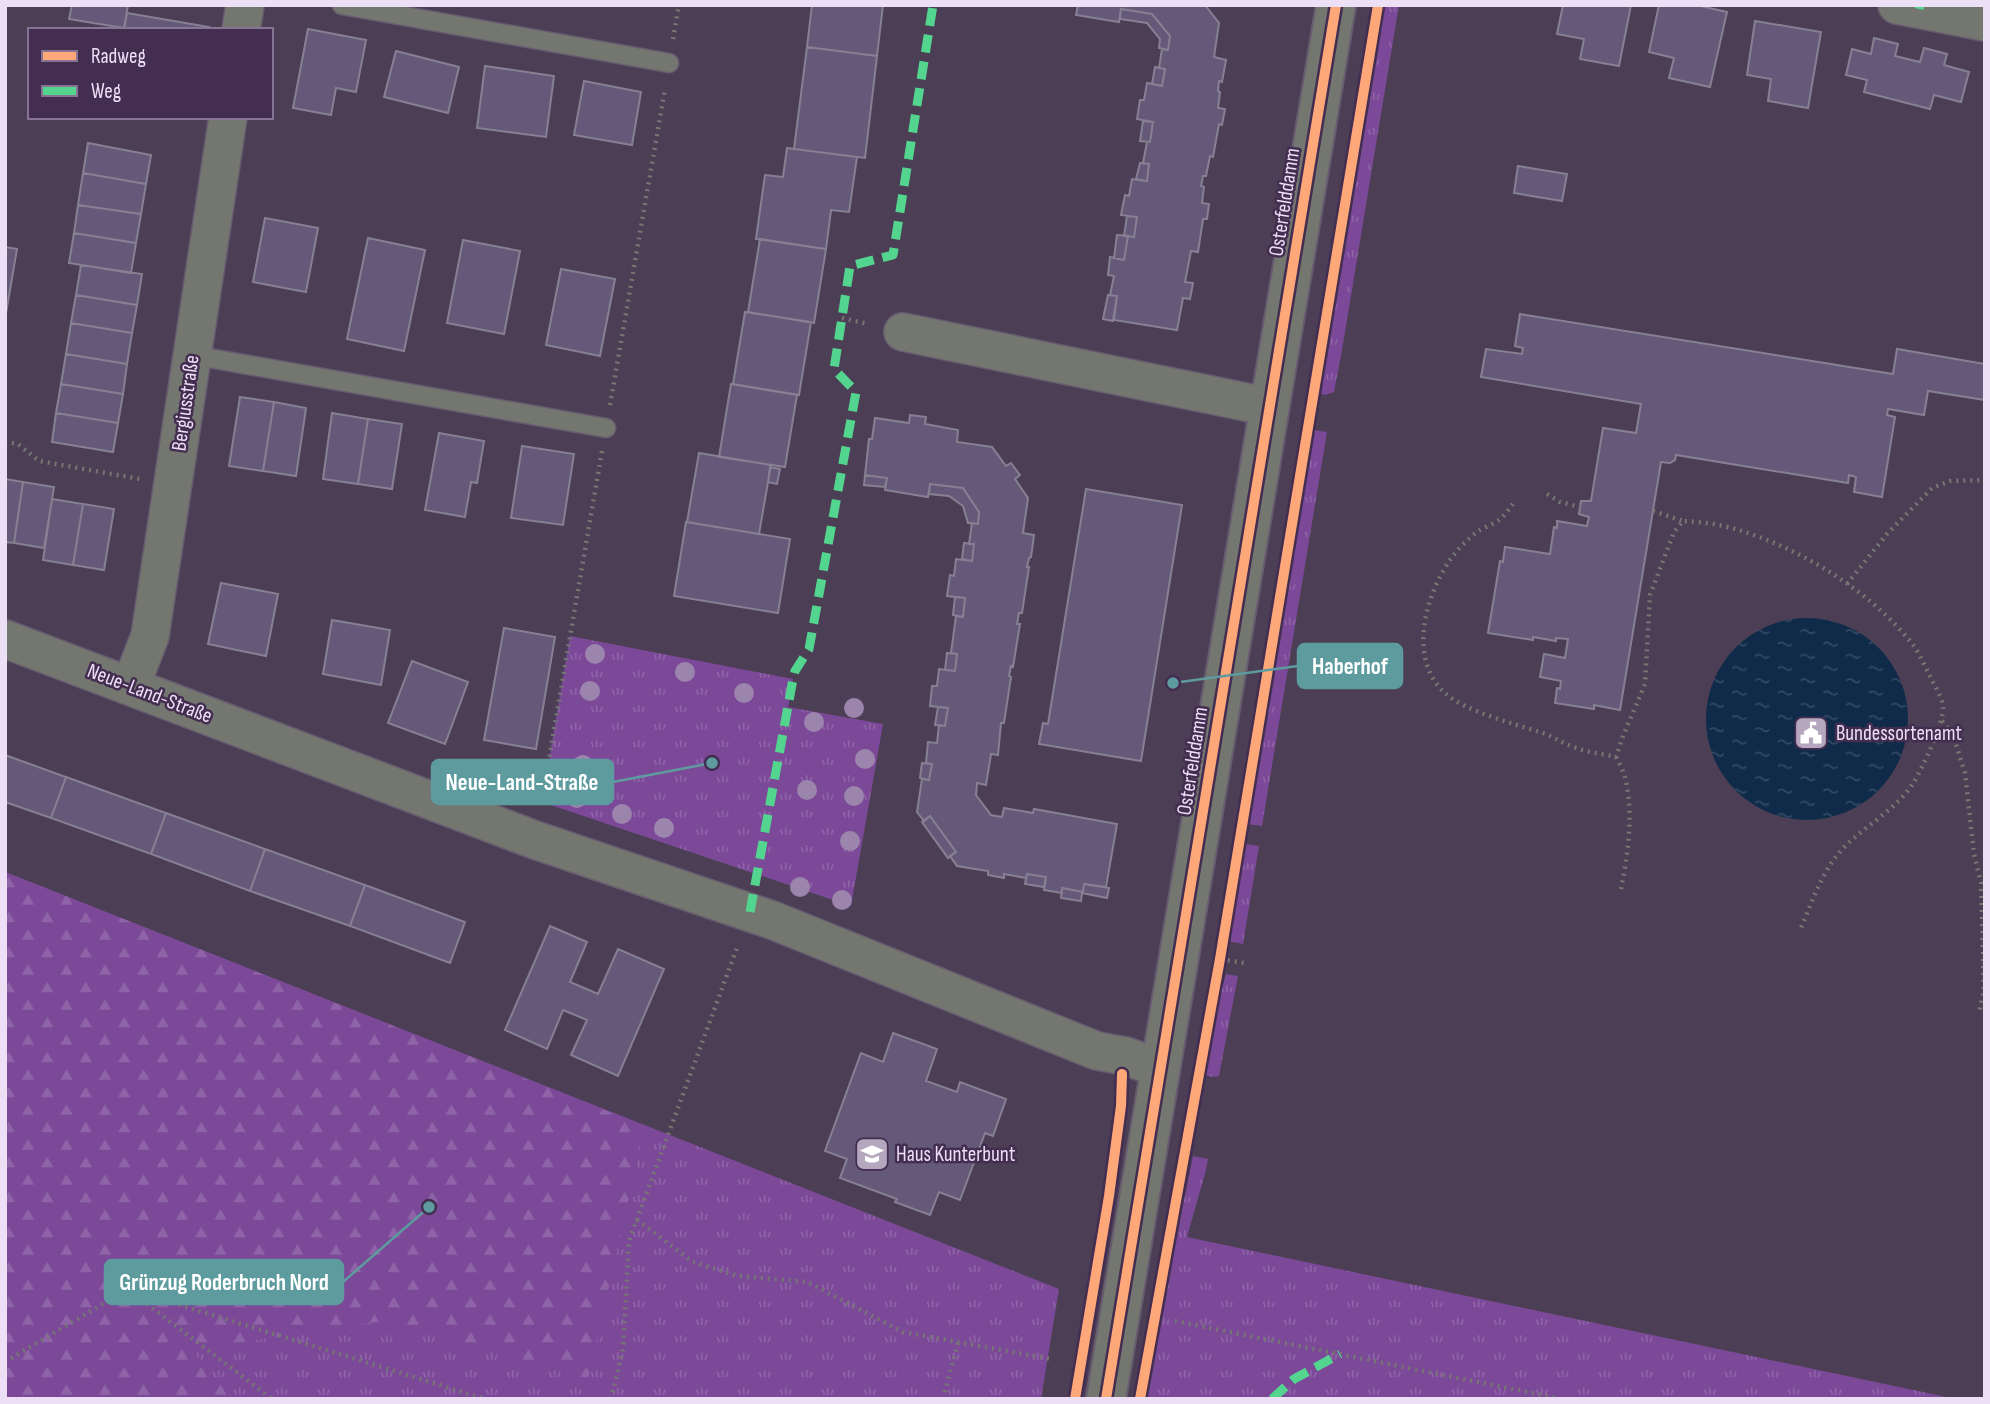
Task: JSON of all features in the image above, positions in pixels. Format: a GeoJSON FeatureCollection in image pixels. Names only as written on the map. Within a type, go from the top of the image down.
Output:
{"type":"FeatureCollection","features":[{"type":"Feature","properties":{"kind":"street"},"geometry":{"type":"LineString","coordinates":[[242,28],[245,5]]}},
{"type":"Feature","properties":{"kind":"street","name":"Osterfelddamm"},"geometry":{"type":"LineString","coordinates":[[1106,1399],[1336,5]]}},
{"type":"Feature","properties":{"kind":"street"},"geometry":{"type":"LineString","coordinates":[[1912,7],[1985,22]]}},
{"type":"Feature","properties":{"kind":"street","name":"Bergiusstraße"},"geometry":{"type":"LineString","coordinates":[[131,685],[150,636],[228,119]]}},
{"type":"Feature","properties":{"kind":"street"},"geometry":{"type":"LineString","coordinates":[[903,332],[1270,407]]}},
{"type":"Feature","properties":{"kind":"street","name":"Neue-Land-Straße"},"geometry":{"type":"LineString","coordinates":[[5,639],[535,840],[750,912],[1097,1051],[1125,1056],[1160,1069]]}},
{"type":"Feature","properties":{"kind":"lane"},"geometry":{"type":"LineString","coordinates":[[342,5],[669,63]]}},
{"type":"Feature","properties":{"kind":"lane"},"geometry":{"type":"LineString","coordinates":[[192,355],[606,428]]}},
{"type":"Feature","properties":{"kind":"path"},"geometry":{"type":"LineString","coordinates":[[5,442],[18,444],[39,461],[174,485]]}},
{"type":"Feature","properties":{"kind":"path"},"geometry":{"type":"LineString","coordinates":[[1847,584],[1887,534],[1932,488],[1950,481],[1985,480]]}},
{"type":"Feature","properties":{"kind":"path"},"geometry":{"type":"LineString","coordinates":[[1547,494],[1560,502],[1580,507]]}},
{"type":"Feature","properties":{"kind":"path"},"geometry":{"type":"LineString","coordinates":[[1513,504],[1499,520],[1478,531],[1457,550],[1447,564],[1428,605],[1424,621],[1423,642],[1427,664],[1435,682],[1447,695],[1460,702],[1580,749],[1616,757]]}},
{"type":"Feature","properties":{"kind":"path"},"geometry":{"type":"LineString","coordinates":[[1653,511],[1682,521],[1733,528],[1775,543],[1828,571],[1889,618],[1916,648],[1943,707],[1941,720],[1915,782],[1896,805],[1880,815],[1838,854],[1820,882],[1800,930]]}},
{"type":"Feature","properties":{"kind":"path"},"geometry":{"type":"LineString","coordinates":[[1621,889],[1627,859],[1629,813],[1625,777],[1616,757],[1645,684],[1650,595],[1674,532],[1682,521]]}},
{"type":"Feature","properties":{"kind":"path"},"geometry":{"type":"LineString","coordinates":[[1941,720],[1953,735],[1965,773],[1974,854],[1981,883],[1984,990],[1979,1013]]}},
{"type":"Feature","properties":{"kind":"path"},"geometry":{"type":"LineString","coordinates":[[611,1399],[623,1349],[629,1241],[750,912]]}},
{"type":"Feature","properties":{"kind":"path"},"geometry":{"type":"LineString","coordinates":[[1217,972],[1222,945]]}},
{"type":"Feature","properties":{"kind":"path"},"geometry":{"type":"LineString","coordinates":[[1207,956],[1244,962]]}},
{"type":"Feature","properties":{"kind":"path"},"geometry":{"type":"LineString","coordinates":[[637,1220],[693,1262],[738,1276],[807,1282],[903,1332],[1051,1359]]}},
{"type":"Feature","properties":{"kind":"path"},"geometry":{"type":"LineString","coordinates":[[5,1362],[128,1289],[485,1399]]}},
{"type":"Feature","properties":{"kind":"path"},"geometry":{"type":"LineString","coordinates":[[128,1289],[272,1399]]}},
{"type":"Feature","properties":{"kind":"path"},"geometry":{"type":"LineString","coordinates":[[1174,1321],[1562,1399]]}},
{"type":"Feature","properties":{"kind":"path"},"geometry":{"type":"LineString","coordinates":[[943,1399],[958,1342]]}},
{"type":"Feature","properties":{"kind":"green space"},"geometry":{"type":"Polygon","coordinates":[[[1382,5],[1399,5],[1342,350],[1334,392],[1325,395],[1319,393],[1382,5]]]}},
{"type":"Feature","properties":{"kind":"green space"},"geometry":{"type":"Polygon","coordinates":[[[1312,430],[1327,432],[1262,826],[1247,824],[1312,430]]]}},
{"type":"Feature","properties":{"kind":"green space"},"geometry":{"type":"Polygon","coordinates":[[[570,636],[793,679],[788,707],[883,724],[851,906],[542,802],[570,636]]]}},
{"type":"Feature","properties":{"kind":"green space"},"geometry":{"type":"Polygon","coordinates":[[[1245,844],[1259,846],[1243,944],[1227,941],[1245,844]]]}},
{"type":"Feature","properties":{"kind":"green space"},"geometry":{"type":"Polygon","coordinates":[[[5,872],[1059,1289],[1041,1399],[5,1399],[5,872]]]}},
{"type":"Feature","properties":{"kind":"green space"},"geometry":{"type":"Polygon","coordinates":[[[5,872],[645,1126],[588,1379],[390,1320],[192,1350],[232,1399],[5,1399],[5,872]]]}},
{"type":"Feature","properties":{"kind":"green space"},"geometry":{"type":"Polygon","coordinates":[[[1226,974],[1238,976],[1219,1076],[1212,1077],[1206,1075],[1218,1003],[1226,974]]]}},
{"type":"Feature","properties":{"kind":"green space"},"geometry":{"type":"Polygon","coordinates":[[[1193,1156],[1208,1159],[1187,1237],[1956,1399],[1139,1399],[1167,1233],[1177,1235],[1193,1156]]]}},
{"type":"Feature","properties":{"kind":"water"},"geometry":{"type":"Polygon","coordinates":[[[1807,618],[1846,626],[1863,635],[1878,648],[1891,663],[1900,680],[1908,719],[1900,758],[1891,775],[1878,790],[1863,803],[1846,812],[1807,820],[1768,812],[1751,803],[1736,790],[1723,775],[1714,758],[1706,719],[1714,680],[1723,663],[1736,648],[1751,635],[1768,626],[1807,618]]]}},
{"type":"Feature","properties":{"kind":"building"},"geometry":{"type":"Polygon","coordinates":[[[72,5],[128,5],[124,28],[69,19],[72,5]]]}},
{"type":"Feature","properties":{"kind":"building"},"geometry":{"type":"Polygon","coordinates":[[[812,5],[883,5],[877,56],[807,47],[812,5]]]}},
{"type":"Feature","properties":{"kind":"building"},"geometry":{"type":"Polygon","coordinates":[[[1078,5],[1205,5],[1219,23],[1214,57],[1226,60],[1218,91],[1218,108],[1225,109],[1222,125],[1219,124],[1213,157],[1210,156],[1206,176],[1203,176],[1202,203],[1209,204],[1207,219],[1203,219],[1198,252],[1191,251],[1185,282],[1193,283],[1190,299],[1183,298],[1177,330],[1114,320],[1117,296],[1110,295],[1114,276],[1108,275],[1110,257],[1124,260],[1128,236],[1134,237],[1137,217],[1121,215],[1132,179],[1147,181],[1149,164],[1143,163],[1153,122],[1137,119],[1140,100],[1144,100],[1147,83],[1162,86],[1165,69],[1159,68],[1162,49],[1168,50],[1170,36],[1152,14],[1121,9],[1119,22],[1076,15],[1078,5]]]}},
{"type":"Feature","properties":{"kind":"building"},"geometry":{"type":"Polygon","coordinates":[[[1563,5],[1631,5],[1619,66],[1580,59],[1584,39],[1557,34],[1563,5]]]}},
{"type":"Feature","properties":{"kind":"building"},"geometry":{"type":"Polygon","coordinates":[[[1659,5],[1696,5],[1727,12],[1710,87],[1669,78],[1674,58],[1649,52],[1659,5]]]}},
{"type":"Feature","properties":{"kind":"building"},"geometry":{"type":"Polygon","coordinates":[[[1121,9],[1152,14],[1170,36],[1168,50],[1159,48],[1160,39],[1147,23],[1120,19],[1121,9]]]}},
{"type":"Feature","properties":{"kind":"building"},"geometry":{"type":"Polygon","coordinates":[[[127,13],[209,27],[209,28],[124,28],[127,13]]]}},
{"type":"Feature","properties":{"kind":"building"},"geometry":{"type":"Polygon","coordinates":[[[1755,21],[1821,32],[1808,108],[1768,101],[1771,79],[1747,75],[1755,21]]]}},
{"type":"Feature","properties":{"kind":"building"},"geometry":{"type":"Polygon","coordinates":[[[308,29],[366,40],[356,92],[336,88],[331,115],[293,108],[308,29]]]}},
{"type":"Feature","properties":{"kind":"building"},"geometry":{"type":"Polygon","coordinates":[[[1874,38],[1898,44],[1895,56],[1920,62],[1924,48],[1947,54],[1944,65],[1969,72],[1961,102],[1934,95],[1930,109],[1864,92],[1867,80],[1846,75],[1852,49],[1871,54],[1874,38]]]}},
{"type":"Feature","properties":{"kind":"building"},"geometry":{"type":"Polygon","coordinates":[[[807,47],[877,56],[865,158],[794,149],[807,47]]]}},
{"type":"Feature","properties":{"kind":"building"},"geometry":{"type":"Polygon","coordinates":[[[396,51],[459,67],[448,113],[384,97],[396,51]]]}},
{"type":"Feature","properties":{"kind":"building"},"geometry":{"type":"Polygon","coordinates":[[[485,66],[554,76],[546,137],[477,128],[485,66]]]}},
{"type":"Feature","properties":{"kind":"building"},"geometry":{"type":"Polygon","coordinates":[[[1155,67],[1165,69],[1162,86],[1152,84],[1155,67]]]}},
{"type":"Feature","properties":{"kind":"building"},"geometry":{"type":"Polygon","coordinates":[[[584,81],[641,92],[632,145],[574,135],[584,81]]]}},
{"type":"Feature","properties":{"kind":"building"},"geometry":{"type":"Polygon","coordinates":[[[1143,121],[1153,122],[1150,142],[1140,141],[1143,121]]]}},
{"type":"Feature","properties":{"kind":"building"},"geometry":{"type":"Polygon","coordinates":[[[88,143],[151,155],[146,184],[83,173],[88,143]]]}},
{"type":"Feature","properties":{"kind":"building"},"geometry":{"type":"Polygon","coordinates":[[[787,148],[857,157],[849,212],[831,210],[826,249],[756,239],[765,175],[783,177],[787,148]]]}},
{"type":"Feature","properties":{"kind":"building"},"geometry":{"type":"Polygon","coordinates":[[[1140,163],[1149,164],[1147,181],[1136,179],[1140,163]]]}},
{"type":"Feature","properties":{"kind":"building"},"geometry":{"type":"Polygon","coordinates":[[[1518,166],[1567,174],[1562,201],[1514,193],[1518,166]]]}},
{"type":"Feature","properties":{"kind":"building"},"geometry":{"type":"Polygon","coordinates":[[[83,173],[146,184],[141,214],[78,205],[83,173]]]}},
{"type":"Feature","properties":{"kind":"building"},"geometry":{"type":"Polygon","coordinates":[[[78,205],[141,214],[136,243],[74,233],[78,205]]]}},
{"type":"Feature","properties":{"kind":"building"},"geometry":{"type":"Polygon","coordinates":[[[1127,216],[1137,217],[1134,237],[1124,236],[1127,216]]]}},
{"type":"Feature","properties":{"kind":"building"},"geometry":{"type":"Polygon","coordinates":[[[265,218],[318,228],[306,292],[253,282],[265,218]]]}},
{"type":"Feature","properties":{"kind":"building"},"geometry":{"type":"Polygon","coordinates":[[[74,233],[136,243],[131,273],[69,263],[74,233]]]}},
{"type":"Feature","properties":{"kind":"building"},"geometry":{"type":"Polygon","coordinates":[[[1117,235],[1128,236],[1124,260],[1114,258],[1117,235]]]}},
{"type":"Feature","properties":{"kind":"building"},"geometry":{"type":"Polygon","coordinates":[[[368,238],[425,250],[404,351],[347,339],[368,238]]]}},
{"type":"Feature","properties":{"kind":"building"},"geometry":{"type":"Polygon","coordinates":[[[760,239],[826,249],[814,323],[748,312],[760,239]]]}},
{"type":"Feature","properties":{"kind":"building"},"geometry":{"type":"Polygon","coordinates":[[[463,240],[520,251],[504,334],[447,323],[463,240]]]}},
{"type":"Feature","properties":{"kind":"building"},"geometry":{"type":"Polygon","coordinates":[[[5,247],[17,249],[5,319],[5,247]]]}},
{"type":"Feature","properties":{"kind":"building"},"geometry":{"type":"Polygon","coordinates":[[[81,265],[142,274],[137,305],[76,295],[81,265]]]}},
{"type":"Feature","properties":{"kind":"building"},"geometry":{"type":"Polygon","coordinates":[[[561,269],[615,279],[600,356],[546,345],[561,269]]]}},
{"type":"Feature","properties":{"kind":"building"},"geometry":{"type":"Polygon","coordinates":[[[76,295],[137,305],[132,333],[71,323],[76,295]]]}},
{"type":"Feature","properties":{"kind":"building"},"geometry":{"type":"Polygon","coordinates":[[[1108,295],[1117,296],[1113,321],[1103,319],[1108,295]]]}},
{"type":"Feature","properties":{"kind":"building"},"geometry":{"type":"Polygon","coordinates":[[[745,312],[811,322],[799,395],[733,384],[745,312]]]}},
{"type":"Feature","properties":{"kind":"building"},"geometry":{"type":"Polygon","coordinates":[[[1520,314],[1893,374],[1897,349],[1985,364],[1985,400],[1928,391],[1924,415],[1888,409],[1887,415],[1895,417],[1882,497],[1854,492],[1856,477],[1849,475],[1848,483],[1676,455],[1675,460],[1670,463],[1661,462],[1620,710],[1594,705],[1594,709],[1555,703],[1561,681],[1540,677],[1544,654],[1565,658],[1568,639],[1556,638],[1556,641],[1533,637],[1533,640],[1488,633],[1500,561],[1503,562],[1505,547],[1550,554],[1557,521],[1587,526],[1589,517],[1579,514],[1580,507],[1581,501],[1591,501],[1603,428],[1636,433],[1641,404],[1481,377],[1486,349],[1522,354],[1523,348],[1515,346],[1520,314]]]}},
{"type":"Feature","properties":{"kind":"building"},"geometry":{"type":"Polygon","coordinates":[[[71,323],[132,333],[127,364],[66,354],[71,323]]]}},
{"type":"Feature","properties":{"kind":"building"},"geometry":{"type":"Polygon","coordinates":[[[66,354],[127,364],[123,394],[61,384],[66,354]]]}},
{"type":"Feature","properties":{"kind":"building"},"geometry":{"type":"Polygon","coordinates":[[[61,384],[123,394],[118,423],[56,413],[61,384]]]}},
{"type":"Feature","properties":{"kind":"building"},"geometry":{"type":"Polygon","coordinates":[[[731,384],[797,395],[785,467],[719,457],[731,384]]]}},
{"type":"Feature","properties":{"kind":"building"},"geometry":{"type":"Polygon","coordinates":[[[240,397],[274,402],[263,471],[229,466],[240,397]]]}},
{"type":"Feature","properties":{"kind":"building"},"geometry":{"type":"Polygon","coordinates":[[[274,402],[306,408],[296,476],[263,471],[274,402]]]}},
{"type":"Feature","properties":{"kind":"building"},"geometry":{"type":"Polygon","coordinates":[[[56,413],[118,423],[113,452],[52,442],[56,413]]]}},
{"type":"Feature","properties":{"kind":"building"},"geometry":{"type":"Polygon","coordinates":[[[332,413],[368,419],[358,484],[323,479],[332,413]]]}},
{"type":"Feature","properties":{"kind":"building"},"geometry":{"type":"Polygon","coordinates":[[[910,415],[926,417],[925,424],[958,430],[957,442],[992,447],[1006,466],[1011,463],[1020,475],[1015,479],[1028,498],[1023,533],[1034,535],[1022,613],[1019,613],[1017,624],[1020,624],[1009,676],[1004,723],[1001,723],[998,755],[991,754],[986,785],[977,783],[976,795],[991,815],[1002,817],[1004,808],[1033,813],[1034,809],[1117,824],[1106,887],[1084,884],[1083,892],[1062,888],[1062,893],[1044,890],[1046,877],[1027,874],[1026,878],[1004,874],[1004,878],[988,875],[988,871],[957,866],[950,856],[956,852],[930,816],[924,821],[917,812],[922,779],[929,780],[932,764],[926,763],[928,742],[937,743],[939,725],[945,726],[948,708],[930,706],[932,686],[937,686],[939,669],[955,671],[957,654],[951,653],[956,616],[963,617],[965,598],[947,596],[950,575],[954,576],[956,559],[972,561],[974,544],[969,544],[972,523],[978,524],[979,512],[963,488],[930,484],[928,497],[885,490],[887,478],[865,475],[869,439],[872,439],[875,418],[909,423],[910,415]]]}},
{"type":"Feature","properties":{"kind":"building"},"geometry":{"type":"Polygon","coordinates":[[[368,419],[402,424],[392,489],[358,484],[368,419]]]}},
{"type":"Feature","properties":{"kind":"building"},"geometry":{"type":"Polygon","coordinates":[[[439,433],[484,441],[477,483],[471,482],[465,517],[425,510],[439,433]]]}},
{"type":"Feature","properties":{"kind":"building"},"geometry":{"type":"Polygon","coordinates":[[[522,446],[574,454],[563,525],[511,518],[522,446]]]}},
{"type":"Feature","properties":{"kind":"building"},"geometry":{"type":"Polygon","coordinates":[[[699,453],[771,465],[759,534],[687,522],[699,453]]]}},
{"type":"Feature","properties":{"kind":"building"},"geometry":{"type":"Polygon","coordinates":[[[770,467],[780,469],[777,484],[768,482],[770,467]]]}},
{"type":"Feature","properties":{"kind":"building"},"geometry":{"type":"Polygon","coordinates":[[[865,475],[887,478],[885,487],[864,485],[865,475]]]}},
{"type":"Feature","properties":{"kind":"building"},"geometry":{"type":"Polygon","coordinates":[[[5,479],[23,482],[14,543],[5,542],[5,479]]]}},
{"type":"Feature","properties":{"kind":"building"},"geometry":{"type":"Polygon","coordinates":[[[23,482],[54,487],[44,548],[14,543],[23,482]]]}},
{"type":"Feature","properties":{"kind":"building"},"geometry":{"type":"Polygon","coordinates":[[[930,484],[963,488],[979,512],[978,524],[968,523],[963,506],[949,496],[929,494],[930,484]]]}},
{"type":"Feature","properties":{"kind":"building"},"geometry":{"type":"Polygon","coordinates":[[[1086,489],[1182,505],[1141,761],[1039,744],[1043,723],[1048,724],[1086,489]]]}},
{"type":"Feature","properties":{"kind":"building"},"geometry":{"type":"Polygon","coordinates":[[[52,499],[83,504],[73,565],[43,560],[52,499]]]}},
{"type":"Feature","properties":{"kind":"building"},"geometry":{"type":"Polygon","coordinates":[[[83,504],[114,509],[104,570],[73,565],[83,504]]]}},
{"type":"Feature","properties":{"kind":"building"},"geometry":{"type":"Polygon","coordinates":[[[686,522],[790,539],[778,613],[674,596],[686,522]]]}},
{"type":"Feature","properties":{"kind":"building"},"geometry":{"type":"Polygon","coordinates":[[[964,543],[974,544],[972,561],[962,559],[964,543]]]}},
{"type":"Feature","properties":{"kind":"building"},"geometry":{"type":"Polygon","coordinates":[[[221,583],[278,594],[266,656],[208,644],[221,583]]]}},
{"type":"Feature","properties":{"kind":"building"},"geometry":{"type":"Polygon","coordinates":[[[955,597],[965,598],[963,617],[953,615],[955,597]]]}},
{"type":"Feature","properties":{"kind":"building"},"geometry":{"type":"Polygon","coordinates":[[[332,620],[390,630],[381,685],[323,674],[332,620]]]}},
{"type":"Feature","properties":{"kind":"building"},"geometry":{"type":"Polygon","coordinates":[[[504,628],[555,637],[536,749],[484,740],[504,628]]]}},
{"type":"Feature","properties":{"kind":"building"},"geometry":{"type":"Polygon","coordinates":[[[947,653],[957,654],[955,671],[945,670],[947,653]]]}},
{"type":"Feature","properties":{"kind":"building"},"geometry":{"type":"Polygon","coordinates":[[[412,661],[468,682],[445,744],[388,723],[412,661]]]}},
{"type":"Feature","properties":{"kind":"building"},"geometry":{"type":"Polygon","coordinates":[[[938,707],[948,708],[945,726],[935,725],[938,707]]]}},
{"type":"Feature","properties":{"kind":"building"},"geometry":{"type":"Polygon","coordinates":[[[5,755],[66,777],[51,818],[5,802],[5,755]]]}},
{"type":"Feature","properties":{"kind":"building"},"geometry":{"type":"Polygon","coordinates":[[[922,763],[932,764],[929,780],[920,778],[922,763]]]}},
{"type":"Feature","properties":{"kind":"building"},"geometry":{"type":"Polygon","coordinates":[[[66,777],[166,813],[151,854],[51,818],[66,777]]]}},
{"type":"Feature","properties":{"kind":"building"},"geometry":{"type":"Polygon","coordinates":[[[166,813],[265,849],[250,891],[151,854],[166,813]]]}},
{"type":"Feature","properties":{"kind":"building"},"geometry":{"type":"Polygon","coordinates":[[[930,816],[956,852],[948,858],[922,822],[930,816]]]}},
{"type":"Feature","properties":{"kind":"building"},"geometry":{"type":"Polygon","coordinates":[[[265,849],[365,885],[350,926],[250,891],[265,849]]]}},
{"type":"Feature","properties":{"kind":"building"},"geometry":{"type":"Polygon","coordinates":[[[1027,874],[1046,877],[1044,887],[1025,884],[1027,874]]]}},
{"type":"Feature","properties":{"kind":"building"},"geometry":{"type":"Polygon","coordinates":[[[1084,884],[1109,888],[1107,898],[1082,893],[1081,901],[1061,898],[1062,888],[1083,892],[1084,884]]]}},
{"type":"Feature","properties":{"kind":"building"},"geometry":{"type":"Polygon","coordinates":[[[365,885],[465,922],[450,963],[350,926],[365,885]]]}},
{"type":"Feature","properties":{"kind":"building"},"geometry":{"type":"Polygon","coordinates":[[[550,926],[587,942],[570,982],[598,994],[618,949],[664,969],[618,1076],[571,1055],[587,1020],[563,1010],[547,1049],[505,1030],[550,926]]]}},
{"type":"Feature","properties":{"kind":"building"},"geometry":{"type":"Polygon","coordinates":[[[893,1033],[937,1049],[926,1081],[957,1092],[960,1082],[1006,1099],[993,1136],[985,1133],[960,1200],[939,1192],[930,1215],[895,1202],[897,1199],[840,1178],[847,1159],[825,1151],[861,1053],[883,1062],[893,1033]]]}},
{"type":"Feature","properties":{"kind":"marked path"},"geometry":{"type":"LineString","coordinates":[[750,912],[793,679],[809,649],[856,392],[834,369],[850,266],[893,255],[933,5]]}},
{"type":"Feature","properties":{"kind":"marked path"},"geometry":{"type":"LineString","coordinates":[[1919,9],[1920,5]]}},
{"type":"Feature","properties":{"kind":"marked path"},"geometry":{"type":"LineString","coordinates":[[1272,1399],[1294,1379],[1340,1354]]}},
{"type":"Feature","properties":{"kind":"cycle path"},"geometry":{"type":"LineString","coordinates":[[1106,1399],[1336,5]]}},
{"type":"Feature","properties":{"kind":"cycle path"},"geometry":{"type":"LineString","coordinates":[[1140,1399],[1220,959],[1378,5]]}},
{"type":"Feature","properties":{"kind":"cycle path"},"geometry":{"type":"LineString","coordinates":[[1075,1399],[1109,1196],[1121,1106],[1122,1074]]}},
{"type":"Feature","properties":{"kind":"place","name":"Haberhof"},"geometry":{"type":"Point","coordinates":[1173,683]}},
{"type":"Feature","properties":{"kind":"place","name":"Bundessortenamt"},"geometry":{"type":"Point","coordinates":[1811,733]}},
{"type":"Feature","properties":{"kind":"place","name":"Neue-Land-Straße"},"geometry":{"type":"Point","coordinates":[712,763]}},
{"type":"Feature","properties":{"kind":"place","name":"Haus Kunterbunt"},"geometry":{"type":"Point","coordinates":[872,1154]}},
{"type":"Feature","properties":{"kind":"place","name":"Grünzug Roderbruch Nord"},"geometry":{"type":"Point","coordinates":[429,1207]}}]}
